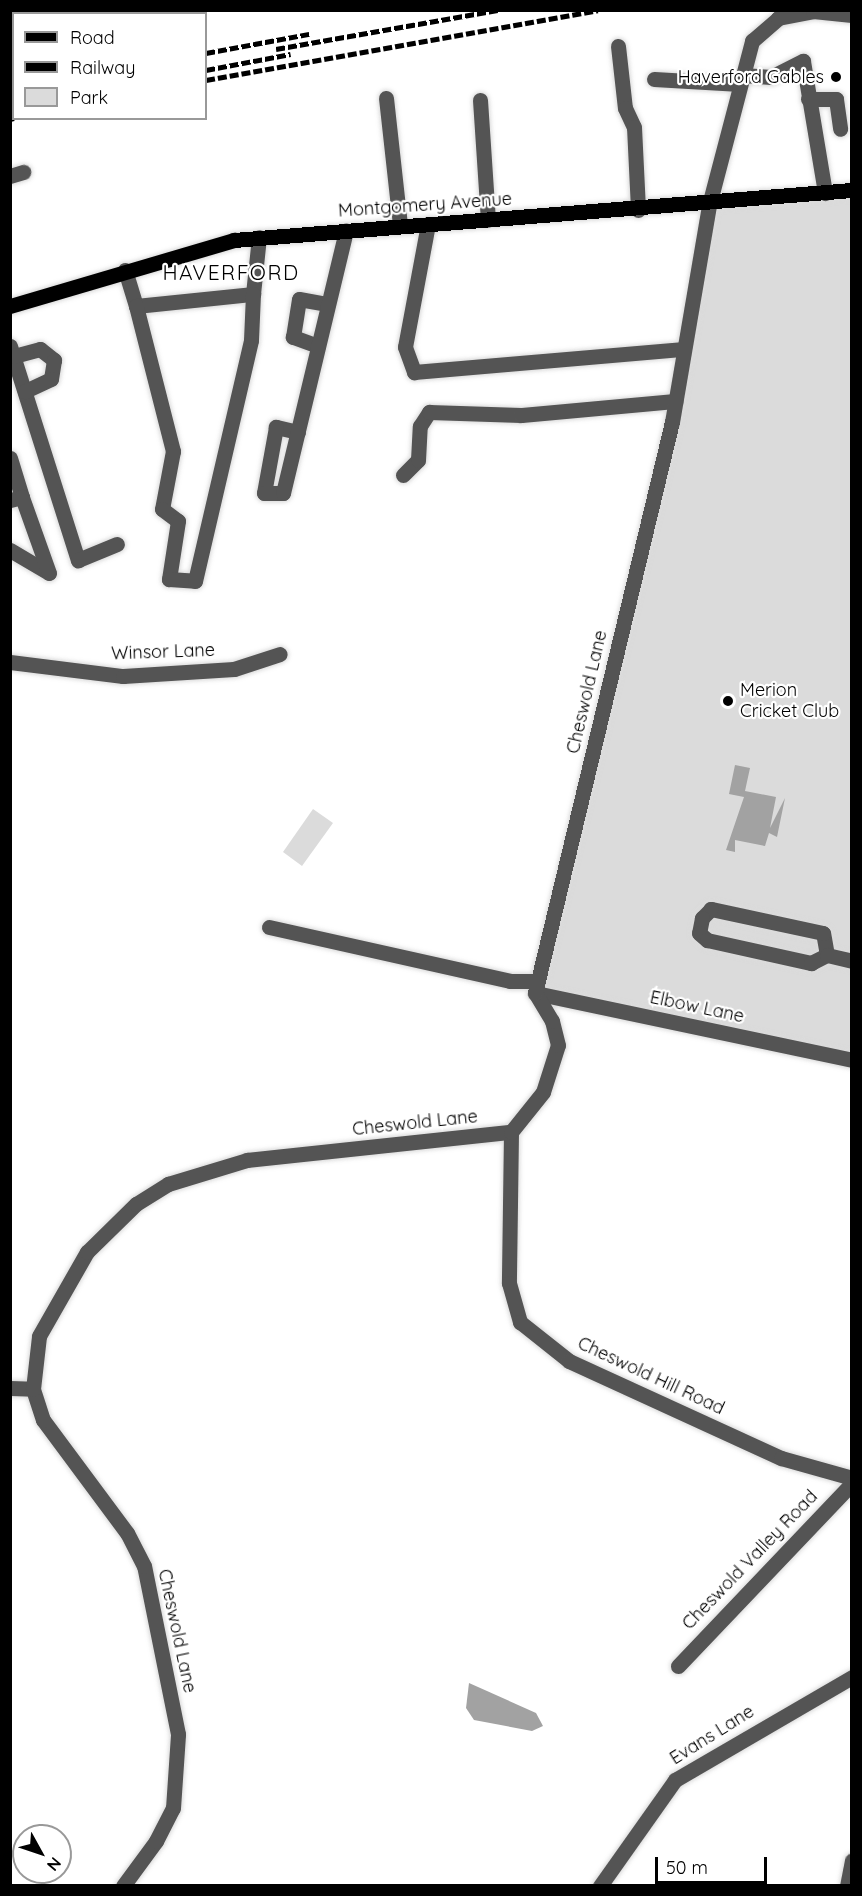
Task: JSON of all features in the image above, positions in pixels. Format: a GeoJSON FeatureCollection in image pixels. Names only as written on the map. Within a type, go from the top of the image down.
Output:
{"type":"FeatureCollection","features":[{"type":"Feature","properties":{"kind":"main road","name":"Montgomery Avenue"},"geometry":{"type":"LineString","coordinates":[[10,306],[125,270],[260,237],[400,225],[709,205],[852,190]]}},
{"type":"Feature","properties":{"kind":"street","name":"Cheswold Lane"},"geometry":{"type":"LineString","coordinates":[[536,987],[675,401],[709,205],[752,41],[778,18],[813,11],[852,15]]}},
{"type":"Feature","properties":{"kind":"street"},"geometry":{"type":"LineString","coordinates":[[618,46],[625,108],[635,135],[638,210]]}},
{"type":"Feature","properties":{"kind":"street"},"geometry":{"type":"LineString","coordinates":[[654,79],[741,80],[771,77],[803,61],[825,193]]}},
{"type":"Feature","properties":{"kind":"street"},"geometry":{"type":"LineString","coordinates":[[386,98],[400,225]]}},
{"type":"Feature","properties":{"kind":"street"},"geometry":{"type":"LineString","coordinates":[[808,99],[836,99],[840,129]]}},
{"type":"Feature","properties":{"kind":"street"},"geometry":{"type":"LineString","coordinates":[[480,100],[488,220]]}},
{"type":"Feature","properties":{"kind":"street"},"geometry":{"type":"LineString","coordinates":[[428,224],[405,347],[414,372],[684,348]]}},
{"type":"Feature","properties":{"kind":"street"},"geometry":{"type":"LineString","coordinates":[[298,432],[346,230]]}},
{"type":"Feature","properties":{"kind":"street"},"geometry":{"type":"LineString","coordinates":[[125,270],[173,451],[162,509],[178,521],[169,579],[195,581],[250,340],[260,237]]}},
{"type":"Feature","properties":{"kind":"street"},"geometry":{"type":"LineString","coordinates":[[136,306],[253,294]]}},
{"type":"Feature","properties":{"kind":"street"},"geometry":{"type":"LineString","coordinates":[[318,346],[294,337],[299,298],[328,304]]}},
{"type":"Feature","properties":{"kind":"street"},"geometry":{"type":"LineString","coordinates":[[25,391],[51,379],[54,360],[40,349],[12,351],[78,560],[117,544]]}},
{"type":"Feature","properties":{"kind":"street"},"geometry":{"type":"LineString","coordinates":[[403,475],[418,459],[420,426],[429,412],[521,415],[675,401]]}},
{"type":"Feature","properties":{"kind":"street"},"geometry":{"type":"LineString","coordinates":[[10,458],[16,498],[36,537],[49,573],[10,548]]}},
{"type":"Feature","properties":{"kind":"street"},"geometry":{"type":"LineString","coordinates":[[10,548],[36,537]]}},
{"type":"Feature","properties":{"kind":"street","name":"Winsor Lane"},"geometry":{"type":"LineString","coordinates":[[10,662],[123,676],[234,669],[280,654]]}},
{"type":"Feature","properties":{"kind":"street"},"geometry":{"type":"LineString","coordinates":[[827,955],[823,933],[711,909],[702,918],[699,933],[707,940],[811,963],[827,955],[852,961]]}},
{"type":"Feature","properties":{"kind":"street","name":"Elbow Lane"},"geometry":{"type":"LineString","coordinates":[[269,927],[852,1060]]}},
{"type":"Feature","properties":{"kind":"street"},"geometry":{"type":"LineString","coordinates":[[511,1132],[543,1092],[558,1045],[552,1021],[536,987]]}},
{"type":"Feature","properties":{"kind":"street","name":"Cheswold Lane"},"geometry":{"type":"LineString","coordinates":[[123,1886],[156,1842],[173,1808],[179,1776],[165,1656],[144,1566],[127,1533],[43,1420],[33,1389],[39,1336],[87,1252],[136,1204],[168,1184],[247,1160],[511,1132]]}},
{"type":"Feature","properties":{"kind":"street","name":"Cheswold Hill Road"},"geometry":{"type":"LineString","coordinates":[[511,1132],[509,1283],[520,1322],[569,1361],[781,1458],[852,1480]]}},
{"type":"Feature","properties":{"kind":"street"},"geometry":{"type":"LineString","coordinates":[[10,1388],[33,1389]]}},
{"type":"Feature","properties":{"kind":"street","name":"Cheswold Valley Road"},"geometry":{"type":"LineString","coordinates":[[678,1666],[852,1480]]}},
{"type":"Feature","properties":{"kind":"street","name":"Evans Lane"},"geometry":{"type":"LineString","coordinates":[[600,1886],[675,1780],[852,1677]]}},
{"type":"Feature","properties":{"kind":"street"},"geometry":{"type":"LineString","coordinates":[[847,1886],[852,1860]]}},
{"type":"Feature","properties":{"kind":"green space","name":"Merion Cricket Club"},"geometry":{"type":"Polygon","coordinates":[[[851,192],[851,1060],[535,993],[672,422],[709,205],[851,192]]]}},
{"type":"Feature","properties":{"kind":"green space"},"geometry":{"type":"Polygon","coordinates":[[[313,809],[333,823],[302,866],[283,852],[313,809]]]}},
{"type":"Feature","properties":{"kind":"shaded area"},"geometry":{"type":"Polygon","coordinates":[[[735,765],[750,768],[745,791],[776,797],[770,828],[785,798],[777,837],[769,833],[765,846],[735,840],[735,852],[726,850],[744,797],[729,794],[735,765]]]}},
{"type":"Feature","properties":{"kind":"shaded area"},"geometry":{"type":"Polygon","coordinates":[[[469,1683],[536,1713],[543,1726],[532,1731],[474,1720],[466,1708],[469,1683]]]}},
{"type":"Feature","properties":{"kind":"railway"},"geometry":{"type":"LineString","coordinates":[[276,49],[498,10]]}},
{"type":"Feature","properties":{"kind":"railway"},"geometry":{"type":"LineString","coordinates":[[207,80],[598,10]]}},
{"type":"Feature","properties":{"kind":"railway"},"geometry":{"type":"LineString","coordinates":[[207,53],[309,34]]}},
{"type":"Feature","properties":{"kind":"railway"},"geometry":{"type":"LineString","coordinates":[[207,70],[291,54]]}},
{"type":"Feature","properties":{"kind":"place","name":"Haverford Gables"},"geometry":{"type":"Point","coordinates":[836,77]}},
{"type":"Feature","properties":{"kind":"place","name":"Merion Cricket Club"},"geometry":{"type":"Point","coordinates":[728,701]}},
{"type":"Feature","properties":{"kind":"district","name":"HAVERFORD"},"geometry":{"type":"Point","coordinates":[231,272]}}]}
